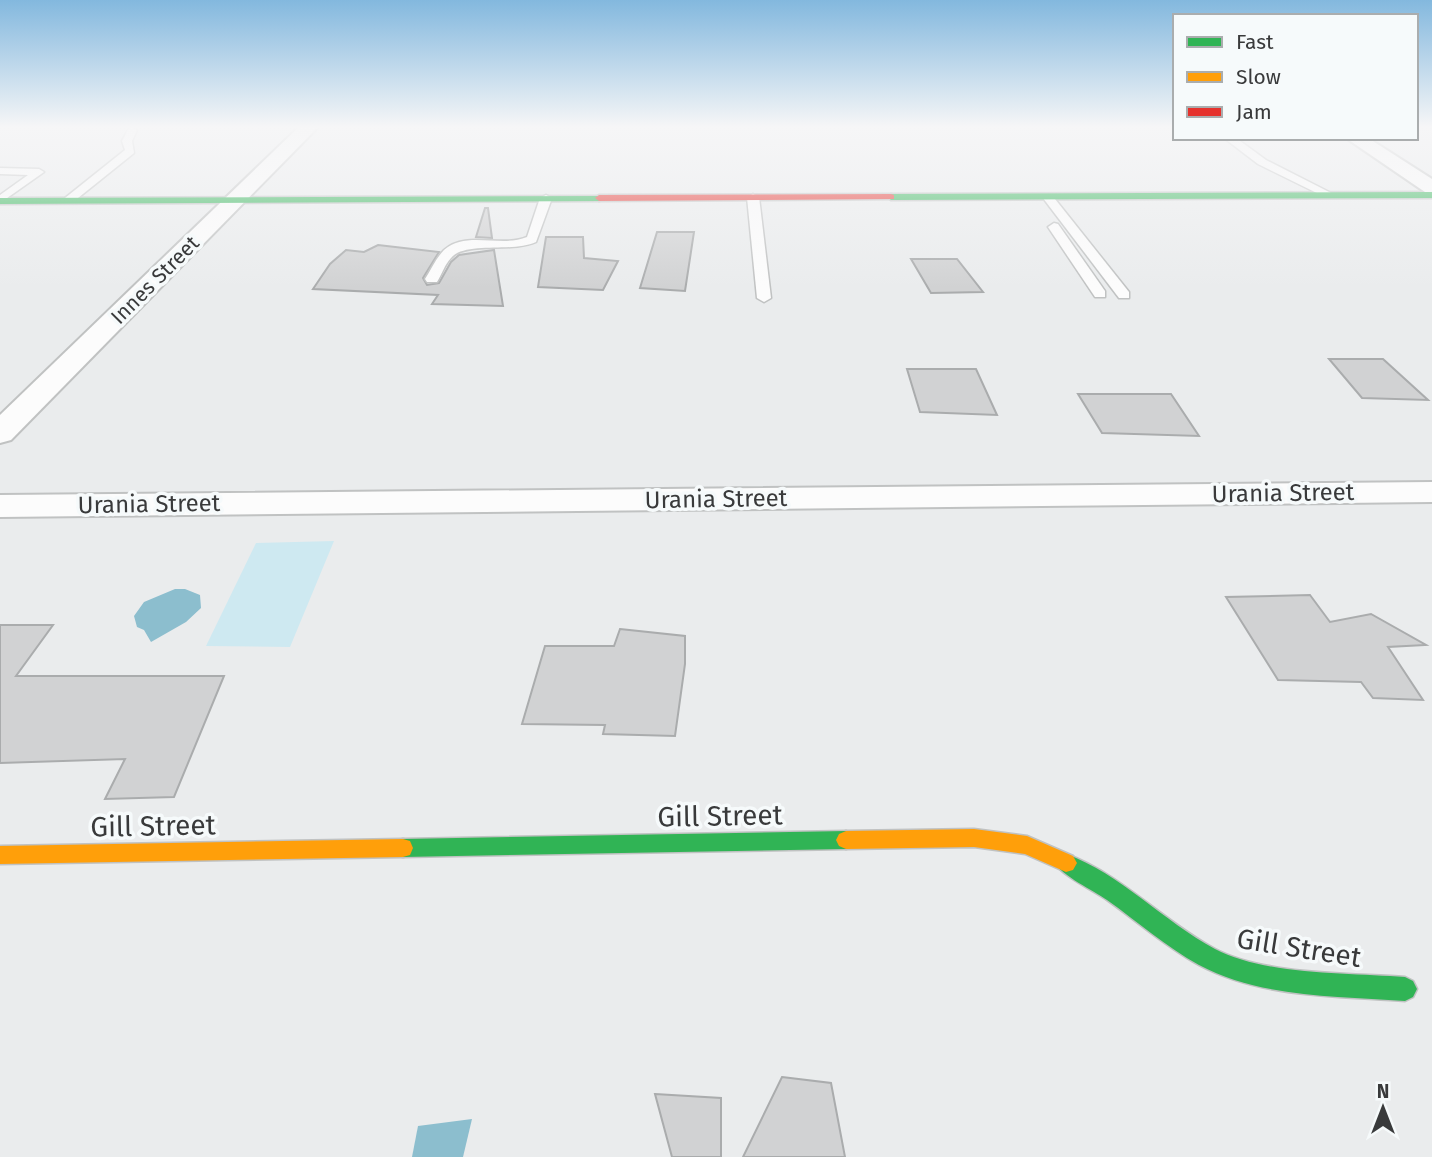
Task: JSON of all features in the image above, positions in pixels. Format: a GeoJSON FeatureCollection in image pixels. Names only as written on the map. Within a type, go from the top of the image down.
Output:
{"type":"FeatureCollection","features":[{"type":"Feature","properties":{"kind":"main road"},"geometry":{"type":"LineString","coordinates":[[2,202],[1432,195]]}},
{"type":"Feature","properties":{"kind":"main road","name":"Gill Street"},"geometry":{"type":"LineString","coordinates":[[0,855],[974,838],[1027,845],[1070,865],[1210,958],[1247,971],[1300,980],[1405,989]]}},
{"type":"Feature","properties":{"kind":"street","name":"Innes Street"},"geometry":{"type":"LineString","coordinates":[[0,433],[253,180]]}},
{"type":"Feature","properties":{"kind":"street","name":"Urania Street"},"geometry":{"type":"LineString","coordinates":[[0,506],[1432,492]]}},
{"type":"Feature","properties":{"kind":"lane"},"geometry":{"type":"LineString","coordinates":[[2,202],[29,180]]}},
{"type":"Feature","properties":{"kind":"lane"},"geometry":{"type":"LineString","coordinates":[[69,201],[95,180]]}},
{"type":"Feature","properties":{"kind":"lane"},"geometry":{"type":"LineString","coordinates":[[1299,180],[1329,195]]}},
{"type":"Feature","properties":{"kind":"lane"},"geometry":{"type":"LineString","coordinates":[[1040,196],[1100,294]]}},
{"type":"Feature","properties":{"kind":"lane"},"geometry":{"type":"LineString","coordinates":[[1040,196],[1124,295]]}},
{"type":"Feature","properties":{"kind":"lane"},"geometry":{"type":"LineString","coordinates":[[753,197],[764,298]]}},
{"type":"Feature","properties":{"kind":"lane"},"geometry":{"type":"LineString","coordinates":[[432,279],[446,256],[459,247],[518,244],[532,239],[546,198]]}},
{"type":"Feature","properties":{"kind":"shaded area"},"geometry":{"type":"Polygon","coordinates":[[[334,541],[290,647],[206,646],[256,543],[334,541]]]}},
{"type":"Feature","properties":{"kind":"water"},"geometry":{"type":"Polygon","coordinates":[[[175,589],[185,589],[200,595],[201,608],[186,622],[151,642],[144,630],[137,627],[134,616],[144,602],[175,589]]]}},
{"type":"Feature","properties":{"kind":"water"},"geometry":{"type":"Polygon","coordinates":[[[472,1119],[463,1157],[412,1157],[418,1126],[472,1119]]]}},
{"type":"Feature","properties":{"kind":"building"},"geometry":{"type":"Polygon","coordinates":[[[485,208],[488,208],[492,238],[476,237],[485,208]]]}},
{"type":"Feature","properties":{"kind":"building"},"geometry":{"type":"Polygon","coordinates":[[[657,232],[694,232],[685,291],[640,288],[657,232]]]}},
{"type":"Feature","properties":{"kind":"building"},"geometry":{"type":"Polygon","coordinates":[[[546,237],[583,237],[584,258],[618,261],[603,290],[538,287],[546,237]]]}},
{"type":"Feature","properties":{"kind":"building"},"geometry":{"type":"Polygon","coordinates":[[[378,245],[439,252],[423,278],[427,285],[439,283],[451,262],[459,255],[494,250],[503,306],[432,304],[438,295],[313,289],[330,264],[346,250],[364,252],[378,245]]]}},
{"type":"Feature","properties":{"kind":"building"},"geometry":{"type":"Polygon","coordinates":[[[911,259],[957,259],[983,292],[931,293],[911,259]]]}},
{"type":"Feature","properties":{"kind":"building"},"geometry":{"type":"Polygon","coordinates":[[[1329,359],[1383,359],[1428,400],[1362,398],[1329,359]]]}},
{"type":"Feature","properties":{"kind":"building"},"geometry":{"type":"Polygon","coordinates":[[[907,369],[976,369],[997,415],[920,412],[907,369]]]}},
{"type":"Feature","properties":{"kind":"building"},"geometry":{"type":"Polygon","coordinates":[[[1078,394],[1171,394],[1199,436],[1102,433],[1078,394]]]}},
{"type":"Feature","properties":{"kind":"building"},"geometry":{"type":"Polygon","coordinates":[[[1310,595],[1330,622],[1371,614],[1426,645],[1388,647],[1423,700],[1373,698],[1361,682],[1278,680],[1226,597],[1310,595]]]}},
{"type":"Feature","properties":{"kind":"building"},"geometry":{"type":"Polygon","coordinates":[[[0,625],[53,625],[16,676],[224,676],[174,797],[105,799],[125,759],[0,763],[0,625]]]}},
{"type":"Feature","properties":{"kind":"building"},"geometry":{"type":"Polygon","coordinates":[[[620,629],[685,636],[685,664],[675,736],[603,734],[605,725],[522,724],[545,646],[614,646],[620,629]]]}},
{"type":"Feature","properties":{"kind":"building"},"geometry":{"type":"Polygon","coordinates":[[[782,1077],[831,1083],[845,1157],[743,1157],[782,1077]]]}},
{"type":"Feature","properties":{"kind":"building"},"geometry":{"type":"Polygon","coordinates":[[[655,1094],[721,1098],[721,1157],[672,1157],[655,1094]]]}},
{"type":"Feature","properties":{"kind":"traffic: fast"},"geometry":{"type":"LineString","coordinates":[[891,197],[1432,195]]}},
{"type":"Feature","properties":{"kind":"traffic: fast"},"geometry":{"type":"LineString","coordinates":[[0,201],[599,198]]}},
{"type":"Feature","properties":{"kind":"traffic: fast"},"geometry":{"type":"LineString","coordinates":[[403,848],[846,840]]}},
{"type":"Feature","properties":{"kind":"traffic: fast"},"geometry":{"type":"LineString","coordinates":[[1066,863],[1103,885],[1191,947],[1230,967],[1279,978],[1405,989]]}},
{"type":"Feature","properties":{"kind":"traffic: slow"},"geometry":{"type":"LineString","coordinates":[[846,840],[974,838],[1027,845],[1066,863]]}},
{"type":"Feature","properties":{"kind":"traffic: slow"},"geometry":{"type":"LineString","coordinates":[[0,855],[403,848]]}},
{"type":"Feature","properties":{"kind":"traffic: jam"},"geometry":{"type":"LineString","coordinates":[[599,198],[891,197]]}}]}
